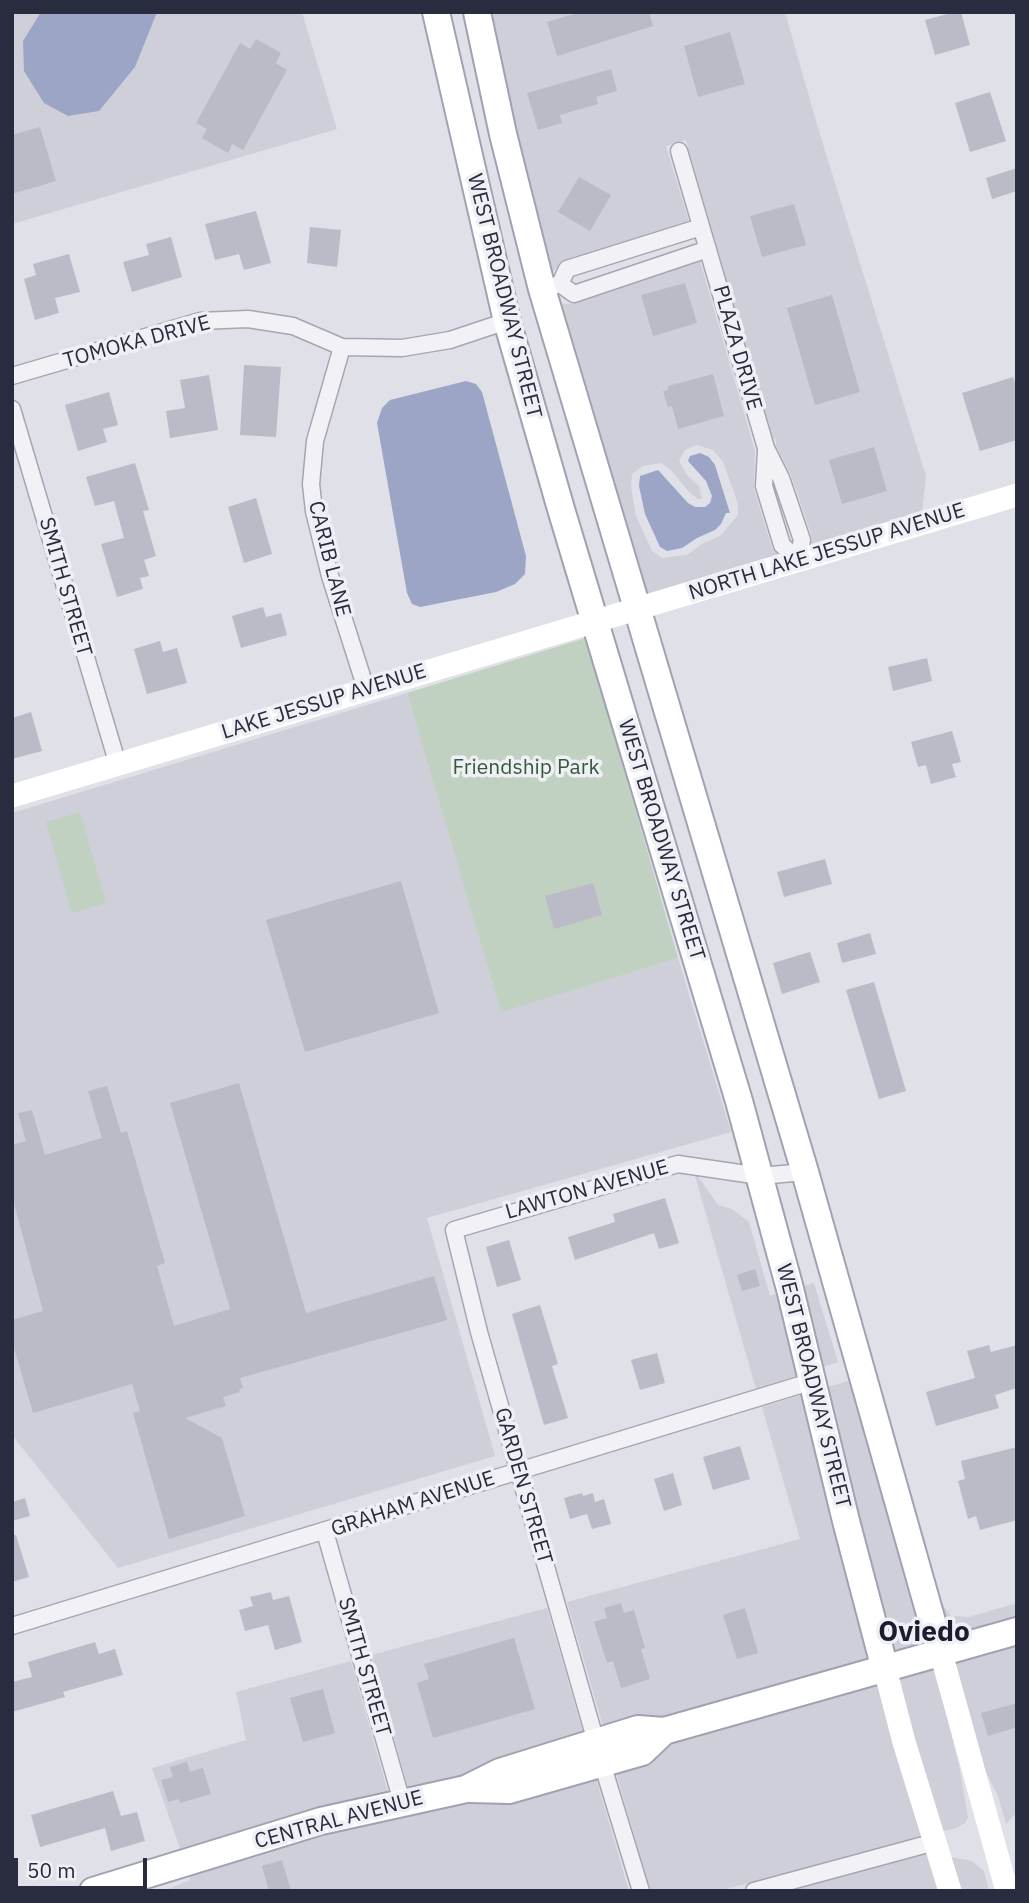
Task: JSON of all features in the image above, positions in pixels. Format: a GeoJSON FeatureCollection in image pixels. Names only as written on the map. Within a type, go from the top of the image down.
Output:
{"type":"FeatureCollection","features":[{"type":"Feature","properties":{"kind":"main road","name":"WEST BROADWAY STREET"},"geometry":{"type":"LineString","coordinates":[[436,12],[507,321],[739,1101],[885,1669]]}},
{"type":"Feature","properties":{"kind":"main road","name":"WEST BROADWAY STREET"},"geometry":{"type":"LineString","coordinates":[[477,12],[503,134],[551,286],[637,609],[805,1172],[941,1653]]}},
{"type":"Feature","properties":{"kind":"main road","name":"CENTRAL AVENUE"},"geometry":{"type":"LineString","coordinates":[[599,1753],[638,1729],[664,1731],[1017,1631]]}},
{"type":"Feature","properties":{"kind":"main road","name":"CENTRAL AVENUE"},"geometry":{"type":"LineString","coordinates":[[93,1891],[321,1821],[466,1789],[500,1772],[599,1753],[642,1752],[664,1731]]}},
{"type":"Feature","properties":{"kind":"street","name":"PLAZA DRIVE"},"geometry":{"type":"LineString","coordinates":[[679,151],[766,448],[764,486],[782,545],[798,560]]}},
{"type":"Feature","properties":{"kind":"street"},"geometry":{"type":"LineString","coordinates":[[701,227],[567,269],[551,286],[574,294],[708,248]]}},
{"type":"Feature","properties":{"kind":"street","name":"TOMOKA DRIVE"},"geometry":{"type":"LineString","coordinates":[[12,376],[200,321],[248,319],[293,326],[342,347],[402,348],[450,340],[507,321]]}},
{"type":"Feature","properties":{"kind":"street","name":"CARIB LANE"},"geometry":{"type":"LineString","coordinates":[[342,347],[315,441],[311,484],[314,511],[330,576],[366,689]]}},
{"type":"Feature","properties":{"kind":"street","name":"SMITH STREET"},"geometry":{"type":"LineString","coordinates":[[12,409],[118,765]]}},
{"type":"Feature","properties":{"kind":"street","name":"NORTH LAKE JESSUP AVENUE"},"geometry":{"type":"LineString","coordinates":[[637,609],[1017,495]]}},
{"type":"Feature","properties":{"kind":"street","name":"LAKE JESSUP AVENUE"},"geometry":{"type":"LineString","coordinates":[[12,796],[637,609]]}},
{"type":"Feature","properties":{"kind":"street","name":"LAWTON AVENUE"},"geometry":{"type":"LineString","coordinates":[[454,1230],[678,1164],[760,1176],[805,1172]]}},
{"type":"Feature","properties":{"kind":"street","name":"GARDEN STREET"},"geometry":{"type":"LineString","coordinates":[[454,1230],[479,1332],[641,1891]]}},
{"type":"Feature","properties":{"kind":"street","name":"GRAHAM AVENUE"},"geometry":{"type":"LineString","coordinates":[[12,1626],[813,1381]]}},
{"type":"Feature","properties":{"kind":"street","name":"SMITH STREET"},"geometry":{"type":"LineString","coordinates":[[325,1532],[402,1802]]}},
{"type":"Feature","properties":{"kind":"street"},"geometry":{"type":"LineString","coordinates":[[941,1653],[1007,1891]]}},
{"type":"Feature","properties":{"kind":"street"},"geometry":{"type":"LineString","coordinates":[[885,1669],[904,1742],[950,1891]]}},
{"type":"Feature","properties":{"kind":"street"},"geometry":{"type":"LineString","coordinates":[[754,1891],[935,1842]]}},
{"type":"Feature","properties":{"kind":"shaded area"},"geometry":{"type":"Polygon","coordinates":[[[12,12],[302,12],[337,129],[12,224],[12,12]]]}},
{"type":"Feature","properties":{"kind":"shaded area"},"geometry":{"type":"Polygon","coordinates":[[[469,12],[785,12],[818,128],[926,476],[922,514],[811,547],[812,537],[791,475],[776,446],[776,439],[773,439],[686,140],[666,146],[689,222],[561,263],[549,276],[469,12]]]}},
{"type":"Feature","properties":{"kind":"shaded area"},"geometry":{"type":"Polygon","coordinates":[[[700,261],[755,451],[754,489],[772,548],[779,556],[644,597],[558,305],[573,303],[700,261]],[[697,445],[685,450],[679,461],[687,475],[699,486],[702,499],[689,492],[671,470],[661,463],[643,466],[632,474],[631,487],[636,516],[652,551],[662,558],[687,555],[720,536],[738,515],[738,504],[723,462],[713,450],[697,445]]]}},
{"type":"Feature","properties":{"kind":"shaded area"},"geometry":{"type":"Polygon","coordinates":[[[407,693],[501,1011],[678,958],[731,1132],[427,1218],[495,1456],[118,1568],[12,1435],[12,813],[407,693]]]}},
{"type":"Feature","properties":{"kind":"shaded area"},"geometry":{"type":"Polygon","coordinates":[[[693,1169],[718,1205],[732,1209],[749,1222],[770,1296],[814,1283],[838,1362],[756,1389],[693,1169]]]}},
{"type":"Feature","properties":{"kind":"shaded area"},"geometry":{"type":"Polygon","coordinates":[[[854,1379],[929,1647],[667,1721],[604,1730],[567,1602],[800,1539],[762,1407],[854,1379]]]}},
{"type":"Feature","properties":{"kind":"shaded area"},"geometry":{"type":"Polygon","coordinates":[[[939,1600],[951,1616],[969,1617],[1017,1603],[1017,1621],[949,1641],[939,1600]]]}},
{"type":"Feature","properties":{"kind":"shaded area"},"geometry":{"type":"Polygon","coordinates":[[[547,1608],[584,1736],[464,1779],[409,1791],[371,1655],[547,1608]]]}},
{"type":"Feature","properties":{"kind":"shaded area"},"geometry":{"type":"Polygon","coordinates":[[[1017,1640],[1017,1812],[1006,1824],[998,1796],[979,1759],[954,1659],[1017,1640]]]}},
{"type":"Feature","properties":{"kind":"shaded area"},"geometry":{"type":"Polygon","coordinates":[[[351,1661],[389,1796],[182,1854],[152,1768],[246,1740],[236,1692],[351,1661]]]}},
{"type":"Feature","properties":{"kind":"shaded area"},"geometry":{"type":"Polygon","coordinates":[[[934,1664],[959,1765],[968,1817],[965,1823],[956,1828],[719,1891],[651,1889],[615,1769],[667,1741],[934,1664]]]}},
{"type":"Feature","properties":{"kind":"shaded area"},"geometry":{"type":"Polygon","coordinates":[[[595,1775],[629,1891],[163,1891],[190,1880],[188,1871],[323,1830],[595,1775]]]}},
{"type":"Feature","properties":{"kind":"shaded area"},"geometry":{"type":"Polygon","coordinates":[[[930,1853],[972,1861],[984,1871],[989,1891],[788,1891],[930,1853]]]}},
{"type":"Feature","properties":{"kind":"green space","name":"Friendship Park"},"geometry":{"type":"Polygon","coordinates":[[[586,638],[678,958],[501,1012],[407,693],[586,638]]]}},
{"type":"Feature","properties":{"kind":"green space"},"geometry":{"type":"Polygon","coordinates":[[[80,812],[106,903],[72,913],[46,822],[80,812]]]}},
{"type":"Feature","properties":{"kind":"water"},"geometry":{"type":"Polygon","coordinates":[[[41,12],[157,12],[135,67],[99,111],[68,116],[44,103],[24,71],[23,41],[41,12]]]}},
{"type":"Feature","properties":{"kind":"water"},"geometry":{"type":"Polygon","coordinates":[[[466,381],[476,384],[482,392],[526,556],[525,574],[515,584],[496,592],[420,607],[412,604],[407,593],[377,423],[382,408],[390,400],[466,381]]]}},
{"type":"Feature","properties":{"kind":"water"},"geometry":{"type":"Polygon","coordinates":[[[700,453],[709,457],[715,465],[730,513],[726,513],[715,530],[682,548],[667,551],[660,547],[645,514],[639,486],[640,476],[658,470],[688,503],[695,507],[705,507],[712,496],[706,481],[688,461],[690,456],[700,453]]]}},
{"type":"Feature","properties":{"kind":"building"},"geometry":{"type":"Polygon","coordinates":[[[581,12],[649,12],[653,26],[557,56],[547,22],[581,12]]]}},
{"type":"Feature","properties":{"kind":"building"},"geometry":{"type":"Polygon","coordinates":[[[961,12],[970,45],[935,55],[925,20],[961,12]]]}},
{"type":"Feature","properties":{"kind":"building"},"geometry":{"type":"Polygon","coordinates":[[[730,32],[745,84],[698,97],[684,46],[730,32]]]}},
{"type":"Feature","properties":{"kind":"building"},"geometry":{"type":"Polygon","coordinates":[[[256,39],[281,53],[276,63],[287,70],[243,150],[232,144],[228,153],[202,138],[207,129],[196,123],[240,43],[250,49],[256,39]]]}},
{"type":"Feature","properties":{"kind":"building"},"geometry":{"type":"Polygon","coordinates":[[[611,69],[617,91],[596,97],[598,104],[560,115],[562,123],[538,130],[527,93],[611,69]]]}},
{"type":"Feature","properties":{"kind":"building"},"geometry":{"type":"Polygon","coordinates":[[[990,92],[1006,141],[970,152],[955,103],[990,92]]]}},
{"type":"Feature","properties":{"kind":"building"},"geometry":{"type":"Polygon","coordinates":[[[40,127],[56,181],[12,194],[12,135],[40,127]]]}},
{"type":"Feature","properties":{"kind":"building"},"geometry":{"type":"Polygon","coordinates":[[[1017,168],[1017,191],[992,199],[986,178],[1017,168]]]}},
{"type":"Feature","properties":{"kind":"building"},"geometry":{"type":"Polygon","coordinates":[[[579,177],[611,195],[590,231],[558,212],[579,177]]]}},
{"type":"Feature","properties":{"kind":"building"},"geometry":{"type":"Polygon","coordinates":[[[794,204],[806,245],[762,257],[750,216],[794,204]]]}},
{"type":"Feature","properties":{"kind":"building"},"geometry":{"type":"Polygon","coordinates":[[[256,211],[271,263],[244,270],[239,254],[215,260],[205,224],[256,211]]]}},
{"type":"Feature","properties":{"kind":"building"},"geometry":{"type":"Polygon","coordinates":[[[310,227],[341,230],[337,267],[307,263],[310,227]]]}},
{"type":"Feature","properties":{"kind":"building"},"geometry":{"type":"Polygon","coordinates":[[[171,237],[182,277],[132,292],[123,262],[149,255],[146,244],[171,237]]]}},
{"type":"Feature","properties":{"kind":"building"},"geometry":{"type":"Polygon","coordinates":[[[69,254],[80,292],[55,298],[59,313],[35,320],[24,279],[36,275],[33,264],[69,254]]]}},
{"type":"Feature","properties":{"kind":"building"},"geometry":{"type":"Polygon","coordinates":[[[685,283],[697,323],[653,336],[641,295],[685,283]]]}},
{"type":"Feature","properties":{"kind":"building"},"geometry":{"type":"Polygon","coordinates":[[[832,295],[860,392],[815,405],[787,308],[832,295]]]}},
{"type":"Feature","properties":{"kind":"building"},"geometry":{"type":"Polygon","coordinates":[[[244,365],[281,367],[276,437],[240,435],[244,365]]]}},
{"type":"Feature","properties":{"kind":"building"},"geometry":{"type":"Polygon","coordinates":[[[713,374],[724,416],[678,429],[672,406],[668,407],[663,391],[668,390],[668,386],[713,374]]]}},
{"type":"Feature","properties":{"kind":"building"},"geometry":{"type":"Polygon","coordinates":[[[209,375],[218,430],[170,438],[166,411],[185,408],[180,380],[209,375]]]}},
{"type":"Feature","properties":{"kind":"building"},"geometry":{"type":"Polygon","coordinates":[[[1013,377],[1017,388],[1017,440],[980,451],[962,393],[1013,377]]]}},
{"type":"Feature","properties":{"kind":"building"},"geometry":{"type":"Polygon","coordinates":[[[109,392],[118,425],[103,429],[107,442],[78,451],[65,405],[109,392]]]}},
{"type":"Feature","properties":{"kind":"building"},"geometry":{"type":"Polygon","coordinates":[[[874,447],[887,491],[842,504],[829,460],[874,447]]]}},
{"type":"Feature","properties":{"kind":"building"},"geometry":{"type":"Polygon","coordinates":[[[135,463],[149,510],[143,511],[156,556],[144,560],[149,576],[140,578],[143,589],[117,597],[101,544],[124,538],[114,501],[95,506],[86,477],[135,463]]]}},
{"type":"Feature","properties":{"kind":"building"},"geometry":{"type":"Polygon","coordinates":[[[256,498],[272,554],[244,563],[228,507],[256,498]]]}},
{"type":"Feature","properties":{"kind":"building"},"geometry":{"type":"Polygon","coordinates":[[[263,607],[266,617],[281,613],[287,635],[241,648],[232,616],[263,607]]]}},
{"type":"Feature","properties":{"kind":"building"},"geometry":{"type":"Polygon","coordinates":[[[160,641],[163,652],[177,648],[187,683],[147,694],[134,649],[160,641]]]}},
{"type":"Feature","properties":{"kind":"building"},"geometry":{"type":"Polygon","coordinates":[[[927,658],[932,681],[893,691],[888,667],[927,658]]]}},
{"type":"Feature","properties":{"kind":"building"},"geometry":{"type":"Polygon","coordinates":[[[31,712],[42,751],[12,759],[12,718],[31,712]]]}},
{"type":"Feature","properties":{"kind":"building"},"geometry":{"type":"Polygon","coordinates":[[[952,731],[961,762],[952,764],[956,777],[931,784],[926,765],[918,767],[911,742],[952,731]]]}},
{"type":"Feature","properties":{"kind":"building"},"geometry":{"type":"Polygon","coordinates":[[[825,859],[832,884],[784,897],[777,872],[825,859]]]}},
{"type":"Feature","properties":{"kind":"building"},"geometry":{"type":"Polygon","coordinates":[[[401,881],[439,1013],[305,1052],[266,920],[401,881]]]}},
{"type":"Feature","properties":{"kind":"building"},"geometry":{"type":"Polygon","coordinates":[[[593,883],[602,915],[554,929],[545,896],[593,883]]]}},
{"type":"Feature","properties":{"kind":"building"},"geometry":{"type":"Polygon","coordinates":[[[870,933],[876,954],[842,963],[837,943],[870,933]]]}},
{"type":"Feature","properties":{"kind":"building"},"geometry":{"type":"Polygon","coordinates":[[[810,952],[820,982],[782,994],[773,963],[810,952]]]}},
{"type":"Feature","properties":{"kind":"building"},"geometry":{"type":"Polygon","coordinates":[[[874,982],[906,1091],[879,1099],[846,990],[874,982]]]}},
{"type":"Feature","properties":{"kind":"building"},"geometry":{"type":"Polygon","coordinates":[[[239,1083],[306,1313],[434,1276],[447,1320],[240,1378],[243,1388],[239,1389],[240,1392],[223,1397],[226,1406],[185,1418],[222,1438],[245,1516],[169,1539],[133,1413],[140,1411],[132,1384],[33,1413],[12,1341],[12,1320],[43,1311],[12,1196],[12,1145],[26,1141],[18,1113],[32,1110],[45,1155],[102,1138],[88,1091],[107,1086],[121,1133],[127,1131],[165,1263],[157,1266],[174,1326],[230,1309],[170,1103],[239,1083]]]}},
{"type":"Feature","properties":{"kind":"building"},"geometry":{"type":"Polygon","coordinates":[[[665,1198],[679,1243],[659,1249],[654,1233],[575,1260],[568,1237],[615,1222],[613,1214],[665,1198]]]}},
{"type":"Feature","properties":{"kind":"building"},"geometry":{"type":"Polygon","coordinates":[[[509,1240],[521,1280],[497,1287],[486,1247],[509,1240]]]}},
{"type":"Feature","properties":{"kind":"building"},"geometry":{"type":"Polygon","coordinates":[[[755,1269],[760,1286],[742,1291],[737,1275],[755,1269]]]}},
{"type":"Feature","properties":{"kind":"building"},"geometry":{"type":"Polygon","coordinates":[[[540,1305],[558,1364],[552,1366],[568,1418],[544,1425],[512,1314],[540,1305]]]}},
{"type":"Feature","properties":{"kind":"building"},"geometry":{"type":"Polygon","coordinates":[[[989,1345],[991,1352],[1017,1345],[1017,1388],[995,1395],[999,1408],[936,1426],[926,1392],[975,1378],[967,1351],[989,1345]]]}},
{"type":"Feature","properties":{"kind":"building"},"geometry":{"type":"Polygon","coordinates":[[[657,1353],[665,1383],[640,1390],[631,1360],[657,1353]]]}},
{"type":"Feature","properties":{"kind":"building"},"geometry":{"type":"Polygon","coordinates":[[[740,1446],[750,1479],[713,1490],[703,1457],[740,1446]]]}},
{"type":"Feature","properties":{"kind":"building"},"geometry":{"type":"Polygon","coordinates":[[[1017,1447],[1017,1520],[980,1530],[976,1516],[968,1519],[958,1481],[965,1479],[961,1461],[1017,1447]]]}},
{"type":"Feature","properties":{"kind":"building"},"geometry":{"type":"Polygon","coordinates":[[[673,1473],[682,1505],[664,1511],[654,1479],[673,1473]]]}},
{"type":"Feature","properties":{"kind":"building"},"geometry":{"type":"Polygon","coordinates":[[[582,1493],[583,1496],[593,1493],[595,1502],[604,1499],[611,1524],[592,1529],[587,1514],[570,1519],[564,1498],[582,1493]]]}},
{"type":"Feature","properties":{"kind":"building"},"geometry":{"type":"Polygon","coordinates":[[[25,1498],[30,1516],[12,1521],[12,1502],[25,1498]]]}},
{"type":"Feature","properties":{"kind":"building"},"geometry":{"type":"Polygon","coordinates":[[[12,1535],[16,1535],[29,1577],[12,1582],[12,1535]]]}},
{"type":"Feature","properties":{"kind":"building"},"geometry":{"type":"Polygon","coordinates":[[[271,1592],[273,1600],[289,1596],[302,1642],[275,1650],[268,1625],[245,1631],[239,1610],[253,1606],[250,1597],[271,1592]]]}},
{"type":"Feature","properties":{"kind":"building"},"geometry":{"type":"Polygon","coordinates":[[[621,1603],[624,1613],[634,1610],[645,1648],[641,1649],[650,1679],[621,1688],[613,1661],[607,1663],[594,1622],[607,1618],[604,1608],[621,1603]]]}},
{"type":"Feature","properties":{"kind":"building"},"geometry":{"type":"Polygon","coordinates":[[[745,1608],[758,1653],[737,1659],[723,1615],[745,1608]]]}},
{"type":"Feature","properties":{"kind":"building"},"geometry":{"type":"Polygon","coordinates":[[[514,1638],[535,1709],[433,1738],[417,1683],[429,1679],[424,1664],[514,1638]]]}},
{"type":"Feature","properties":{"kind":"building"},"geometry":{"type":"Polygon","coordinates":[[[95,1642],[99,1654],[115,1649],[123,1675],[63,1692],[65,1697],[12,1712],[12,1682],[32,1677],[28,1662],[95,1642]]]}},
{"type":"Feature","properties":{"kind":"building"},"geometry":{"type":"Polygon","coordinates":[[[323,1689],[335,1733],[303,1742],[290,1698],[323,1689]]]}},
{"type":"Feature","properties":{"kind":"building"},"geometry":{"type":"Polygon","coordinates":[[[1017,1703],[1017,1727],[988,1736],[981,1713],[1017,1703]]]}},
{"type":"Feature","properties":{"kind":"building"},"geometry":{"type":"Polygon","coordinates":[[[187,1762],[190,1772],[203,1768],[211,1794],[180,1803],[179,1799],[168,1802],[161,1780],[173,1777],[170,1767],[187,1762]]]}},
{"type":"Feature","properties":{"kind":"building"},"geometry":{"type":"Polygon","coordinates":[[[113,1791],[121,1816],[137,1812],[145,1841],[111,1851],[105,1828],[40,1847],[31,1815],[113,1791]]]}},
{"type":"Feature","properties":{"kind":"building"},"geometry":{"type":"Polygon","coordinates":[[[282,1860],[291,1891],[269,1891],[262,1866],[282,1860]]]}},
{"type":"Feature","properties":{"kind":"district","name":"Oviedo"},"geometry":{"type":"Point","coordinates":[924,1633]}}]}
